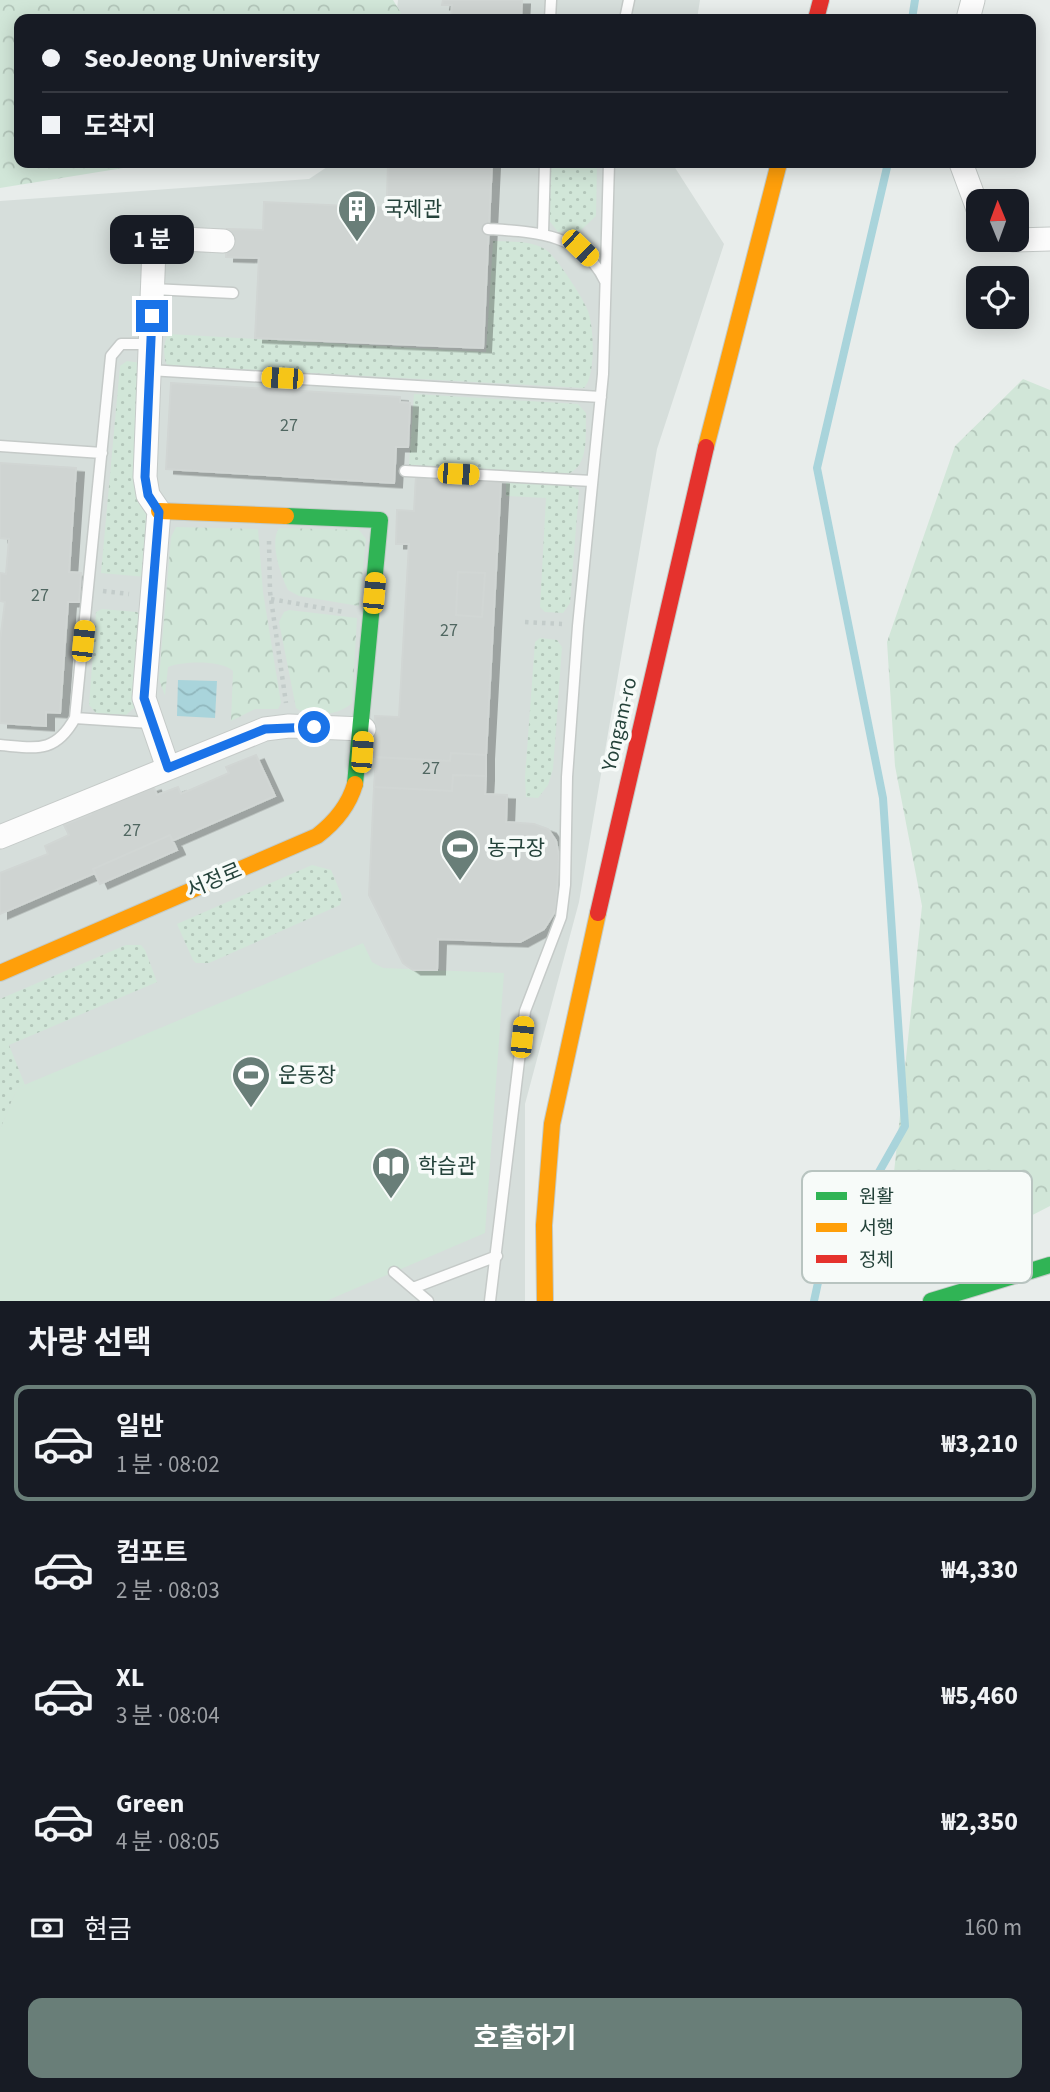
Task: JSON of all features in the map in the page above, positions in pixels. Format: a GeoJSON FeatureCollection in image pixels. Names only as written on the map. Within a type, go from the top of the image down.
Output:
{"type":"FeatureCollection","features":[{"type":"Feature","properties":{"kind":"main road","name":"Yongam-ro"},"geometry":{"type":"LineString","coordinates":[[545,1301],[542,1254],[546,1164],[556,1099],[684,531],[778,168]]}},
{"type":"Feature","properties":{"kind":"main road","name":"서정로"},"geometry":{"type":"LineString","coordinates":[[0,973],[317,836],[330,826],[352,796],[358,776],[363,729],[380,520],[159,512]]}},
{"type":"Feature","properties":{"kind":"main road"},"geometry":{"type":"LineString","coordinates":[[1032,1270],[1050,1265]]}},
{"type":"Feature","properties":{"kind":"main road"},"geometry":{"type":"LineString","coordinates":[[931,1301],[990,1283]]}},
{"type":"Feature","properties":{"kind":"street"},"geometry":{"type":"LineString","coordinates":[[963,168],[971,189]]}},
{"type":"Feature","properties":{"kind":"street"},"geometry":{"type":"LineString","coordinates":[[1029,240],[1050,239]]}},
{"type":"Feature","properties":{"kind":"street"},"geometry":{"type":"LineString","coordinates":[[168,768],[150,723],[144,698],[159,512],[145,486],[154,249],[159,240],[223,240]]}},
{"type":"Feature","properties":{"kind":"street"},"geometry":{"type":"LineString","coordinates":[[0,837],[253,733],[289,726],[363,729]]}},
{"type":"Feature","properties":{"kind":"lane"},"geometry":{"type":"LineString","coordinates":[[543,232],[545,168]]}},
{"type":"Feature","properties":{"kind":"lane"},"geometry":{"type":"LineString","coordinates":[[490,1301],[525,1011],[561,917],[565,885],[567,777],[578,625],[601,397],[609,168]]}},
{"type":"Feature","properties":{"kind":"lane"},"geometry":{"type":"LineString","coordinates":[[488,229],[543,232],[580,248],[598,265],[606,283]]}},
{"type":"Feature","properties":{"kind":"lane"},"geometry":{"type":"LineString","coordinates":[[153,289],[233,293]]}},
{"type":"Feature","properties":{"kind":"lane"},"geometry":{"type":"LineString","coordinates":[[0,745],[46,747],[63,737],[75,718],[114,349],[128,342],[150,344]]}},
{"type":"Feature","properties":{"kind":"lane"},"geometry":{"type":"LineString","coordinates":[[149,370],[601,397]]}},
{"type":"Feature","properties":{"kind":"lane"},"geometry":{"type":"LineString","coordinates":[[0,446],[102,453]]}},
{"type":"Feature","properties":{"kind":"lane"},"geometry":{"type":"LineString","coordinates":[[405,471],[592,481]]}},
{"type":"Feature","properties":{"kind":"lane"},"geometry":{"type":"LineString","coordinates":[[75,718],[150,723]]}},
{"type":"Feature","properties":{"kind":"lane"},"geometry":{"type":"LineString","coordinates":[[413,1288],[497,1256]]}},
{"type":"Feature","properties":{"kind":"lane"},"geometry":{"type":"LineString","coordinates":[[394,1272],[428,1301]]}},
{"type":"Feature","properties":{"kind":"path"},"geometry":{"type":"LineString","coordinates":[[268,516],[271,600],[289,726]]}},
{"type":"Feature","properties":{"kind":"path"},"geometry":{"type":"LineString","coordinates":[[88,590],[152,596]]}},
{"type":"Feature","properties":{"kind":"path"},"geometry":{"type":"LineString","coordinates":[[271,600],[372,617]]}},
{"type":"Feature","properties":{"kind":"path"},"geometry":{"type":"LineString","coordinates":[[524,622],[578,625]]}},
{"type":"Feature","properties":{"kind":"shaded area"},"geometry":{"type":"Polygon","coordinates":[[[398,0],[700,0],[698,14],[397,14],[398,0]]]}},
{"type":"Feature","properties":{"kind":"shaded area"},"geometry":{"type":"Polygon","coordinates":[[[326,168],[675,168],[724,244],[657,449],[579,902],[525,1104],[525,1301],[0,1301],[0,201],[309,179],[326,168]]]}},
{"type":"Feature","properties":{"kind":"green space"},"geometry":{"type":"Polygon","coordinates":[[[0,0],[393,0],[401,13],[14,14],[14,168],[123,168],[0,188],[0,0]]]}},
{"type":"Feature","properties":{"kind":"green space"},"geometry":{"type":"Polygon","coordinates":[[[551,168],[597,168],[596,216],[580,231],[558,232],[548,219],[551,168]]]}},
{"type":"Feature","properties":{"kind":"green space"},"geometry":{"type":"Polygon","coordinates":[[[493,241],[526,243],[545,249],[575,288],[588,311],[592,328],[591,373],[584,388],[167,365],[164,354],[169,334],[486,352],[493,241]]]}},
{"type":"Feature","properties":{"kind":"green space"},"geometry":{"type":"Polygon","coordinates":[[[127,361],[141,363],[147,509],[146,577],[101,573],[120,366],[127,361]]]}},
{"type":"Feature","properties":{"kind":"green space"},"geometry":{"type":"Polygon","coordinates":[[[1023,379],[1050,390],[1050,1206],[1032,1215],[1032,1171],[894,1171],[922,906],[895,766],[887,642],[955,446],[1023,379]]]}},
{"type":"Feature","properties":{"kind":"green space"},"geometry":{"type":"Polygon","coordinates":[[[414,394],[578,404],[586,413],[583,456],[575,470],[568,474],[409,465],[414,394]]]}},
{"type":"Feature","properties":{"kind":"green space"},"geometry":{"type":"Polygon","coordinates":[[[506,481],[571,486],[579,490],[570,603],[563,613],[545,612],[540,607],[546,498],[506,496],[506,481]]]}},
{"type":"Feature","properties":{"kind":"green space"},"geometry":{"type":"Polygon","coordinates":[[[176,527],[258,529],[263,592],[281,703],[278,709],[255,709],[231,721],[233,671],[211,663],[168,667],[165,696],[159,679],[171,537],[176,527]]]}},
{"type":"Feature","properties":{"kind":"green space"},"geometry":{"type":"Polygon","coordinates":[[[279,528],[359,530],[366,539],[359,606],[299,596],[288,590],[279,568],[276,550],[276,534],[279,528]]]}},
{"type":"Feature","properties":{"kind":"green space"},"geometry":{"type":"Polygon","coordinates":[[[102,609],[137,612],[142,617],[134,708],[126,715],[96,713],[89,705],[96,612],[102,609]]]}},
{"type":"Feature","properties":{"kind":"green space"},"geometry":{"type":"Polygon","coordinates":[[[289,610],[357,618],[352,703],[347,707],[325,714],[309,714],[296,708],[279,622],[284,612],[289,610]]]}},
{"type":"Feature","properties":{"kind":"green space"},"geometry":{"type":"Polygon","coordinates":[[[540,638],[557,640],[562,647],[553,769],[548,785],[538,798],[526,797],[525,777],[535,642],[540,638]]]}},
{"type":"Feature","properties":{"kind":"green space"},"geometry":{"type":"Polygon","coordinates":[[[312,865],[331,870],[342,896],[340,905],[209,963],[196,963],[193,960],[177,924],[312,865]]]}},
{"type":"Feature","properties":{"kind":"green space","name":"운동장"},"geometry":{"type":"Polygon","coordinates":[[[363,943],[372,962],[383,968],[504,973],[485,1233],[326,1301],[0,1301],[0,1130],[17,1088],[363,943]]]}},
{"type":"Feature","properties":{"kind":"green space"},"geometry":{"type":"Polygon","coordinates":[[[126,945],[141,945],[157,982],[9,1045],[25,1085],[17,1088],[0,1130],[0,999],[126,945]]]}},
{"type":"Feature","properties":{"kind":"water"},"geometry":{"type":"Polygon","coordinates":[[[178,680],[217,681],[215,718],[177,716],[178,680]]]}},
{"type":"Feature","properties":{"kind":"building"},"geometry":{"type":"Polygon","coordinates":[[[443,0],[522,0],[521,14],[451,14],[452,5],[442,5],[443,0]]]}},
{"type":"Feature","properties":{"kind":"building","name":"국제관"},"geometry":{"type":"Polygon","coordinates":[[[388,168],[492,168],[483,348],[255,338],[259,258],[226,257],[227,229],[263,230],[264,202],[392,208],[387,196],[388,168]]]}},
{"type":"Feature","properties":{"kind":"building"},"geometry":{"type":"Polygon","coordinates":[[[171,383],[400,397],[400,402],[410,403],[408,447],[396,447],[394,483],[166,469],[171,383]]]}},
{"type":"Feature","properties":{"kind":"building"},"geometry":{"type":"Polygon","coordinates":[[[0,463],[76,468],[69,572],[81,573],[79,602],[68,602],[60,713],[46,712],[46,726],[0,723],[0,641],[5,602],[0,601],[0,573],[6,574],[9,539],[0,538],[0,463]]]}},
{"type":"Feature","properties":{"kind":"building"},"geometry":{"type":"Polygon","coordinates":[[[416,475],[501,480],[486,755],[451,753],[450,761],[373,757],[375,716],[399,717],[409,544],[396,544],[397,510],[414,511],[416,475]]]}},
{"type":"Feature","properties":{"kind":"building"},"geometry":{"type":"Polygon","coordinates":[[[458,572],[485,573],[482,617],[456,615],[458,572]]]}},
{"type":"Feature","properties":{"kind":"building"},"geometry":{"type":"Polygon","coordinates":[[[451,753],[486,755],[486,776],[453,775],[452,791],[374,787],[376,757],[450,761],[451,753]]]}},
{"type":"Feature","properties":{"kind":"building"},"geometry":{"type":"Polygon","coordinates":[[[256,755],[275,796],[172,841],[170,835],[93,869],[95,873],[0,914],[0,873],[48,854],[45,846],[69,835],[64,825],[91,814],[88,807],[153,786],[157,795],[178,787],[181,794],[229,773],[226,767],[256,755]]]}},
{"type":"Feature","properties":{"kind":"building"},"geometry":{"type":"Polygon","coordinates":[[[453,775],[486,776],[485,794],[507,795],[506,822],[534,824],[548,829],[556,841],[559,856],[556,910],[544,929],[520,942],[438,939],[437,970],[413,970],[403,963],[369,895],[374,787],[452,791],[453,775]]]}},
{"type":"Feature","properties":{"kind":"building"},"geometry":{"type":"Polygon","coordinates":[[[170,835],[177,850],[100,884],[93,869],[170,835]]]}},
{"type":"Feature","properties":{"kind":"waterway"},"geometry":{"type":"LineString","coordinates":[[913,14],[915,0]]}},
{"type":"Feature","properties":{"kind":"waterway"},"geometry":{"type":"LineString","coordinates":[[880,1171],[905,1126],[883,798],[817,468],[887,168]]}},
{"type":"Feature","properties":{"kind":"waterway"},"geometry":{"type":"LineString","coordinates":[[814,1301],[818,1283]]}},
{"type":"Feature","properties":{"kind":"traffic: fast"},"geometry":{"type":"LineString","coordinates":[[286,516],[380,520],[355,784]]}},
{"type":"Feature","properties":{"kind":"traffic: fast"},"geometry":{"type":"LineString","coordinates":[[1032,1270],[1050,1265]]}},
{"type":"Feature","properties":{"kind":"traffic: fast"},"geometry":{"type":"LineString","coordinates":[[931,1301],[990,1283]]}},
{"type":"Feature","properties":{"kind":"traffic: slow"},"geometry":{"type":"LineString","coordinates":[[706,447],[778,168]]}},
{"type":"Feature","properties":{"kind":"traffic: slow"},"geometry":{"type":"LineString","coordinates":[[159,511],[286,516]]}},
{"type":"Feature","properties":{"kind":"traffic: slow"},"geometry":{"type":"LineString","coordinates":[[0,973],[317,836],[340,813],[355,784]]}},
{"type":"Feature","properties":{"kind":"traffic: slow"},"geometry":{"type":"LineString","coordinates":[[545,1301],[544,1225],[552,1124],[598,913]]}},
{"type":"Feature","properties":{"kind":"traffic: jam"},"geometry":{"type":"LineString","coordinates":[[817,14],[821,0]]}},
{"type":"Feature","properties":{"kind":"traffic: jam"},"geometry":{"type":"LineString","coordinates":[[598,913],[706,447]]}},
{"type":"Feature","properties":{"kind":"place","name":"국제관"},"geometry":{"type":"Point","coordinates":[357,243]}},
{"type":"Feature","properties":{"kind":"place","name":"농구장"},"geometry":{"type":"Point","coordinates":[460,882]}},
{"type":"Feature","properties":{"kind":"place","name":"운동장"},"geometry":{"type":"Point","coordinates":[251,1109]}},
{"type":"Feature","properties":{"kind":"place","name":"학습관"},"geometry":{"type":"Point","coordinates":[391,1200]}},
{"type":"Feature","properties":{"kind":"route"},"geometry":{"type":"LineString","coordinates":[[152,316],[145,486],[159,512],[144,686],[149,720],[168,768],[265,729],[314,727]]}}]}
